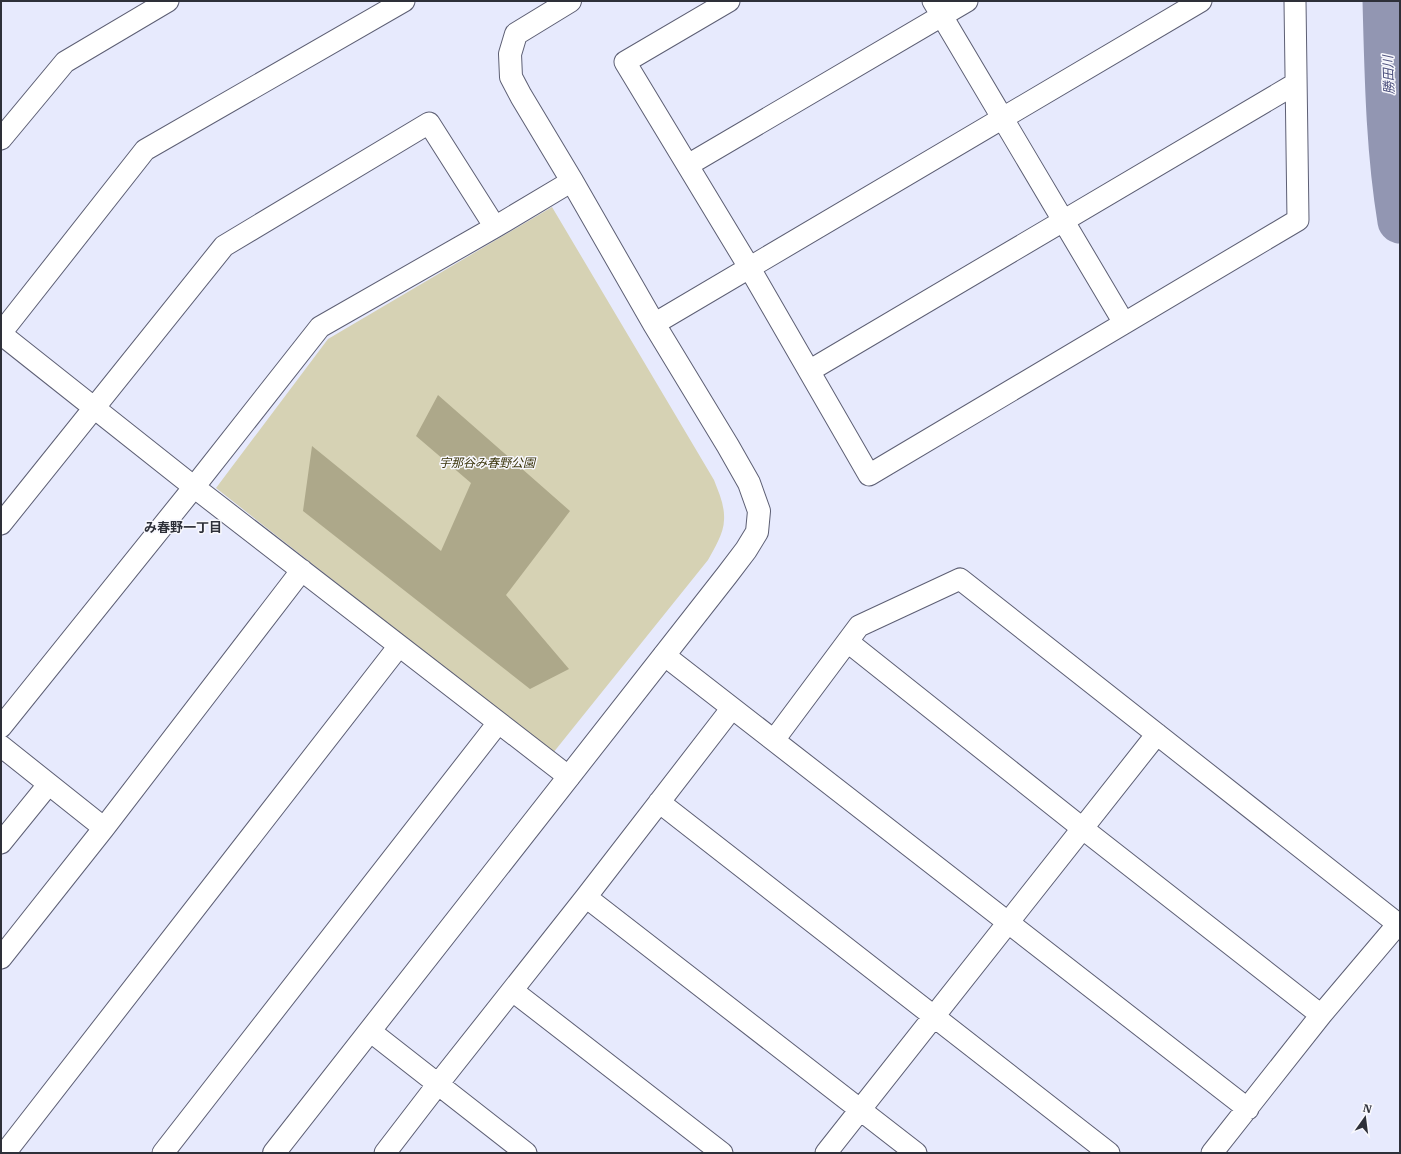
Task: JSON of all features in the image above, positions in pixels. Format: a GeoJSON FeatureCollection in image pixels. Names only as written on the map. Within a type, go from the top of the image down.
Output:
{"type":"FeatureCollection","features":[{"type":"Feature","properties":{"kind":"street"},"geometry":{"type":"LineString","coordinates":[[1,139],[65,62],[168,1]]}},
{"type":"Feature","properties":{"kind":"street"},"geometry":{"type":"LineString","coordinates":[[404,1],[145,150],[1,334],[194,487],[569,777]]}},
{"type":"Feature","properties":{"kind":"street"},"geometry":{"type":"LineString","coordinates":[[274,1153],[728,575],[757,532],[759,511],[749,483],[654,324],[572,181],[520,96],[511,77],[510,54],[516,34],[570,1]]}},
{"type":"Feature","properties":{"kind":"street"},"geometry":{"type":"LineString","coordinates":[[729,1],[626,62],[749,267],[869,475],[1298,220],[1294,1]]}},
{"type":"Feature","properties":{"kind":"street"},"geometry":{"type":"LineString","coordinates":[[688,165],[937,8],[967,1]]}},
{"type":"Feature","properties":{"kind":"street"},"geometry":{"type":"LineString","coordinates":[[654,324],[1200,1]]}},
{"type":"Feature","properties":{"kind":"street"},"geometry":{"type":"LineString","coordinates":[[937,8],[1124,323]]}},
{"type":"Feature","properties":{"kind":"street"},"geometry":{"type":"LineString","coordinates":[[809,371],[1296,84]]}},
{"type":"Feature","properties":{"kind":"street"},"geometry":{"type":"LineString","coordinates":[[1,524],[224,246],[429,123],[495,227]]}},
{"type":"Feature","properties":{"kind":"street"},"geometry":{"type":"LineString","coordinates":[[1,727],[194,487],[320,327],[495,227],[572,181]]}},
{"type":"Feature","properties":{"kind":"street"},"geometry":{"type":"LineString","coordinates":[[1,958],[104,828],[302,570]]}},
{"type":"Feature","properties":{"kind":"street"},"geometry":{"type":"LineString","coordinates":[[774,740],[859,626],[960,579],[1398,924],[1321,1015],[1212,1153]]}},
{"type":"Feature","properties":{"kind":"street"},"geometry":{"type":"LineString","coordinates":[[848,642],[1321,1015]]}},
{"type":"Feature","properties":{"kind":"street"},"geometry":{"type":"LineString","coordinates":[[5,1153],[399,646]]}},
{"type":"Feature","properties":{"kind":"street"},"geometry":{"type":"LineString","coordinates":[[664,655],[1248,1109]]}},
{"type":"Feature","properties":{"kind":"street"},"geometry":{"type":"LineString","coordinates":[[385,1153],[513,991],[732,708]]}},
{"type":"Feature","properties":{"kind":"street"},"geometry":{"type":"LineString","coordinates":[[163,1153],[498,723]]}},
{"type":"Feature","properties":{"kind":"street"},"geometry":{"type":"LineString","coordinates":[[826,1153],[1156,734]]}},
{"type":"Feature","properties":{"kind":"street"},"geometry":{"type":"LineString","coordinates":[[1,746],[104,828]]}},
{"type":"Feature","properties":{"kind":"street"},"geometry":{"type":"LineString","coordinates":[[1,843],[48,784]]}},
{"type":"Feature","properties":{"kind":"street"},"geometry":{"type":"LineString","coordinates":[[659,802],[1109,1153]]}},
{"type":"Feature","properties":{"kind":"street"},"geometry":{"type":"LineString","coordinates":[[586,897],[916,1153]]}},
{"type":"Feature","properties":{"kind":"street"},"geometry":{"type":"LineString","coordinates":[[513,991],[722,1153]]}},
{"type":"Feature","properties":{"kind":"street"},"geometry":{"type":"LineString","coordinates":[[370,1031],[526,1153]]}},
{"type":"Feature","properties":{"kind":"green space","name":"宇那谷み春野公園"},"geometry":{"type":"Polygon","coordinates":[[[552,207],[714,480],[724,510],[724,525],[721,535],[708,560],[553,753],[216,488],[328,339],[552,207]]]}},
{"type":"Feature","properties":{"kind":"green space"},"geometry":{"type":"Polygon","coordinates":[[[438,395],[570,511],[506,595],[569,669],[530,689],[303,511],[312,446],[441,551],[471,483],[416,436],[438,395]]]}},
{"type":"Feature","properties":{"kind":"waterway","name":"勝田川"},"geometry":{"type":"LineString","coordinates":[[1385,1],[1387,83],[1393,166],[1400,221]]}},
{"type":"Feature","properties":{"kind":"district","name":"み春野一丁目"},"geometry":{"type":"Point","coordinates":[183,527]}}]}
